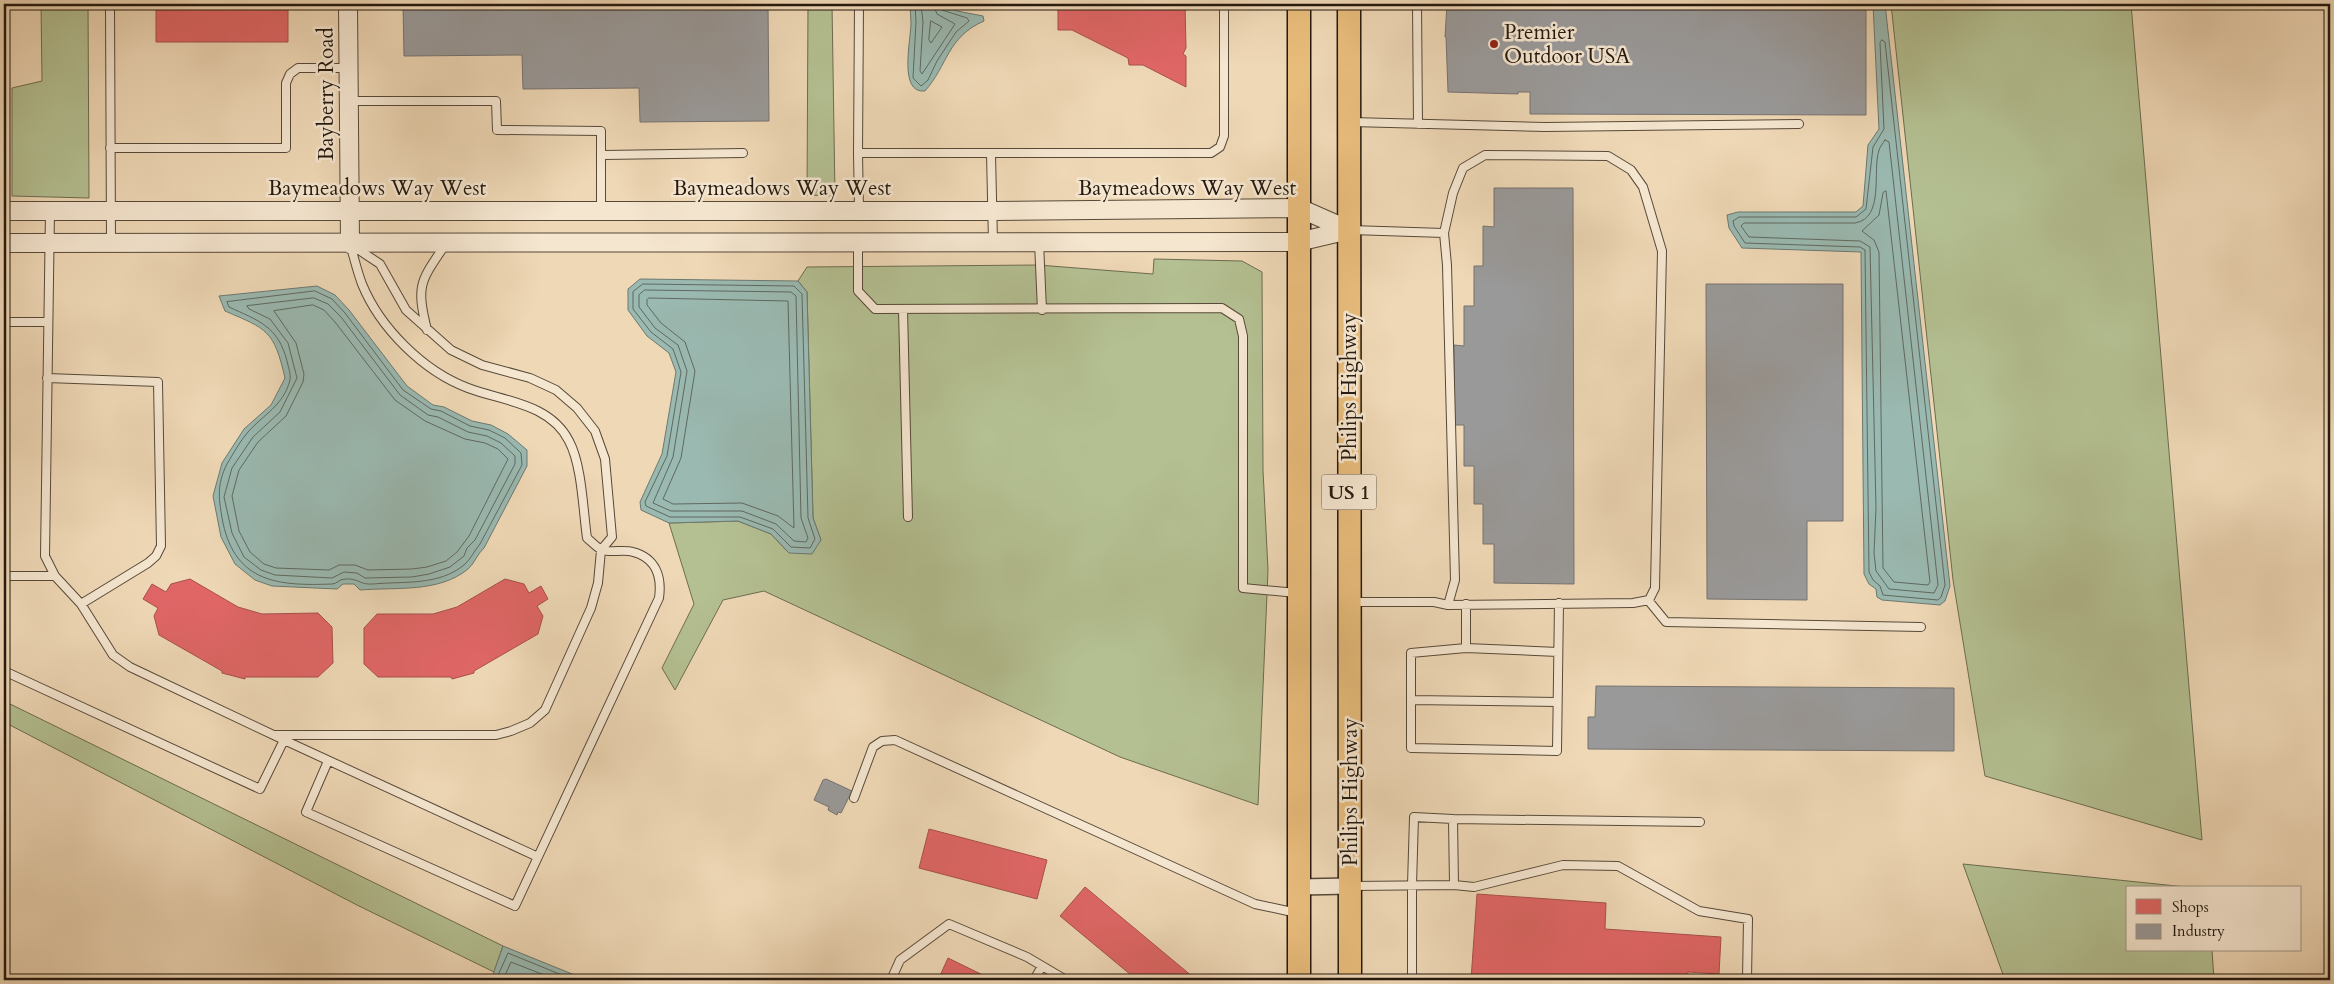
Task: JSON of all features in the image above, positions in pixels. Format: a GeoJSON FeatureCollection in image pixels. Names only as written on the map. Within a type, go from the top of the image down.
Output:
{"type":"FeatureCollection","features":[{"type":"Feature","properties":{"kind":"main road","name":"US 1"},"geometry":{"type":"LineString","coordinates":[[1298,4],[1299,980]]}},
{"type":"Feature","properties":{"kind":"main road","name":"Philips Highway"},"geometry":{"type":"LineString","coordinates":[[1349,4],[1350,980]]}},
{"type":"Feature","properties":{"kind":"street","name":"Bayberry Road"},"geometry":{"type":"LineString","coordinates":[[348,4],[348,211],[350,244]]}},
{"type":"Feature","properties":{"kind":"street","name":"Baymeadows Way West"},"geometry":{"type":"LineString","coordinates":[[4,211],[602,212],[1299,208],[1349,230]]}},
{"type":"Feature","properties":{"kind":"street"},"geometry":{"type":"LineString","coordinates":[[4,243],[1298,242],[1349,230]]}},
{"type":"Feature","properties":{"kind":"street"},"geometry":{"type":"LineString","coordinates":[[1299,887],[1350,886]]}},
{"type":"Feature","properties":{"kind":"lane"},"geometry":{"type":"LineString","coordinates":[[110,4],[111,243]]}},
{"type":"Feature","properties":{"kind":"lane"},"geometry":{"type":"LineString","coordinates":[[859,4],[859,210]]}},
{"type":"Feature","properties":{"kind":"lane"},"geometry":{"type":"LineString","coordinates":[[858,154],[1211,153],[1220,147],[1224,136],[1224,4]]}},
{"type":"Feature","properties":{"kind":"lane"},"geometry":{"type":"LineString","coordinates":[[1417,4],[1418,124]]}},
{"type":"Feature","properties":{"kind":"lane"},"geometry":{"type":"LineString","coordinates":[[110,148],[286,148],[286,83],[290,74],[298,68],[347,68]]}},
{"type":"Feature","properties":{"kind":"lane"},"geometry":{"type":"LineString","coordinates":[[348,101],[496,101],[496,130],[601,131],[602,212]]}},
{"type":"Feature","properties":{"kind":"lane"},"geometry":{"type":"LineString","coordinates":[[1349,122],[1545,127],[1799,124]]}},
{"type":"Feature","properties":{"kind":"lane"},"geometry":{"type":"LineString","coordinates":[[602,156],[743,153]]}},
{"type":"Feature","properties":{"kind":"lane"},"geometry":{"type":"LineString","coordinates":[[991,154],[993,242]]}},
{"type":"Feature","properties":{"kind":"lane"},"geometry":{"type":"LineString","coordinates":[[1448,605],[1455,580],[1447,266],[1444,233],[1453,193],[1463,168],[1484,155],[1608,156],[1630,170],[1643,187],[1662,251],[1654,588],[1648,600]]}},
{"type":"Feature","properties":{"kind":"lane"},"geometry":{"type":"LineString","coordinates":[[50,211],[45,556],[55,576],[81,604],[113,655],[130,667],[328,761],[538,857]]}},
{"type":"Feature","properties":{"kind":"lane"},"geometry":{"type":"LineString","coordinates":[[1349,230],[1444,233]]}},
{"type":"Feature","properties":{"kind":"lane"},"geometry":{"type":"LineString","coordinates":[[1039,242],[1042,310]]}},
{"type":"Feature","properties":{"kind":"lane"},"geometry":{"type":"LineString","coordinates":[[427,330],[420,289],[426,273],[446,243]]}},
{"type":"Feature","properties":{"kind":"lane"},"geometry":{"type":"LineString","coordinates":[[858,243],[858,291],[875,309],[1222,308],[1239,319],[1243,336],[1243,588],[1299,593]]}},
{"type":"Feature","properties":{"kind":"lane"},"geometry":{"type":"LineString","coordinates":[[272,734],[496,735],[530,723],[545,710],[591,608],[598,583],[601,550],[612,537],[605,459],[595,431],[576,408],[556,390],[530,378],[482,365],[451,350],[406,310],[380,264],[350,244]]}},
{"type":"Feature","properties":{"kind":"lane"},"geometry":{"type":"LineString","coordinates":[[328,761],[306,812],[515,906],[659,598],[661,586],[658,572],[649,560],[633,552],[601,550],[587,538],[579,473],[570,440],[555,422],[535,409],[466,387],[440,373],[414,354],[394,335],[374,308],[362,284],[350,244]]}},
{"type":"Feature","properties":{"kind":"lane"},"geometry":{"type":"LineString","coordinates":[[903,309],[908,517]]}},
{"type":"Feature","properties":{"kind":"lane"},"geometry":{"type":"LineString","coordinates":[[4,322],[48,322]]}},
{"type":"Feature","properties":{"kind":"lane"},"geometry":{"type":"LineString","coordinates":[[47,378],[158,382],[161,546],[156,556],[148,564],[81,604]]}},
{"type":"Feature","properties":{"kind":"lane"},"geometry":{"type":"LineString","coordinates":[[4,576],[55,576]]}},
{"type":"Feature","properties":{"kind":"lane"},"geometry":{"type":"LineString","coordinates":[[1349,602],[1434,602],[1448,605],[1633,602],[1648,600]]}},
{"type":"Feature","properties":{"kind":"lane"},"geometry":{"type":"LineString","coordinates":[[1648,600],[1666,622],[1921,627]]}},
{"type":"Feature","properties":{"kind":"lane"},"geometry":{"type":"LineString","coordinates":[[1558,652],[1466,648],[1411,653],[1411,748],[1557,751],[1559,603]]}},
{"type":"Feature","properties":{"kind":"lane"},"geometry":{"type":"LineString","coordinates":[[1466,604],[1466,648]]}},
{"type":"Feature","properties":{"kind":"lane"},"geometry":{"type":"LineString","coordinates":[[4,672],[260,789],[284,740]]}},
{"type":"Feature","properties":{"kind":"lane"},"geometry":{"type":"LineString","coordinates":[[1411,700],[1557,702]]}},
{"type":"Feature","properties":{"kind":"lane"},"geometry":{"type":"LineString","coordinates":[[854,798],[873,748],[882,741],[895,740],[1255,904],[1299,914]]}},
{"type":"Feature","properties":{"kind":"lane"},"geometry":{"type":"LineString","coordinates":[[1412,980],[1414,817],[1700,822]]}},
{"type":"Feature","properties":{"kind":"lane"},"geometry":{"type":"LineString","coordinates":[[1453,819],[1454,885]]}},
{"type":"Feature","properties":{"kind":"lane"},"geometry":{"type":"LineString","coordinates":[[1350,886],[1454,885],[1474,887],[1563,865],[1618,866],[1699,911],[1748,919],[1747,980]]}},
{"type":"Feature","properties":{"kind":"lane"},"geometry":{"type":"LineString","coordinates":[[891,980],[900,960],[949,924],[1027,957],[1066,980]]}},
{"type":"Feature","properties":{"kind":"lane"},"geometry":{"type":"LineString","coordinates":[[1034,980],[1042,966]]}},
{"type":"Feature","properties":{"kind":"green space"},"geometry":{"type":"Polygon","coordinates":[[[41,4],[88,4],[89,198],[12,196],[12,88],[42,81],[41,4]]]}},
{"type":"Feature","properties":{"kind":"green space"},"geometry":{"type":"Polygon","coordinates":[[[808,4],[832,4],[835,196],[807,195],[808,4]]]}},
{"type":"Feature","properties":{"kind":"green space"},"geometry":{"type":"Polygon","coordinates":[[[1891,4],[2131,4],[2202,840],[1985,776],[1953,580],[1891,4]]]}},
{"type":"Feature","properties":{"kind":"green space"},"geometry":{"type":"Polygon","coordinates":[[[1154,259],[1242,261],[1262,272],[1263,470],[1268,570],[1258,805],[1120,757],[764,591],[723,600],[675,690],[662,668],[694,604],[669,523],[738,521],[771,534],[789,553],[821,540],[813,518],[807,292],[798,281],[807,267],[1038,265],[1153,274],[1154,259]]]}},
{"type":"Feature","properties":{"kind":"green space"},"geometry":{"type":"Polygon","coordinates":[[[4,701],[503,946],[494,972],[357,905],[4,722],[4,701]]]}},
{"type":"Feature","properties":{"kind":"green space"},"geometry":{"type":"Polygon","coordinates":[[[1963,864],[2177,886],[2126,886],[2126,952],[2212,952],[2214,980],[2005,980],[1963,864]]]}},
{"type":"Feature","properties":{"kind":"water"},"geometry":{"type":"Polygon","coordinates":[[[910,4],[941,4],[957,11],[983,16],[984,21],[962,35],[955,43],[925,91],[917,90],[911,84],[909,75],[910,4]]]}},
{"type":"Feature","properties":{"kind":"water"},"geometry":{"type":"Polygon","coordinates":[[[1873,4],[1885,4],[1950,586],[1945,601],[1940,605],[1882,600],[1877,597],[1876,589],[1869,584],[1864,574],[1861,252],[1742,248],[1729,228],[1727,215],[1738,212],[1856,212],[1863,206],[1868,145],[1879,129],[1873,4]]]}},
{"type":"Feature","properties":{"kind":"water"},"geometry":{"type":"Polygon","coordinates":[[[640,279],[798,281],[807,292],[813,518],[821,540],[812,554],[789,553],[771,534],[738,521],[669,523],[641,510],[640,502],[662,454],[676,372],[669,353],[647,336],[628,310],[628,289],[640,279]]]}},
{"type":"Feature","properties":{"kind":"water"},"geometry":{"type":"Polygon","coordinates":[[[317,286],[335,295],[349,310],[407,386],[433,405],[444,407],[472,421],[491,425],[508,434],[527,450],[527,466],[484,548],[470,567],[457,577],[431,585],[402,588],[360,590],[354,584],[343,584],[337,589],[272,586],[255,580],[235,564],[221,537],[213,496],[222,463],[244,429],[271,405],[285,378],[277,350],[267,333],[251,322],[225,311],[219,296],[317,286]]]}},
{"type":"Feature","properties":{"kind":"water"},"geometry":{"type":"Polygon","coordinates":[[[503,946],[587,980],[491,980],[503,946]]]}},
{"type":"Feature","properties":{"kind":"building: Shops"},"geometry":{"type":"Polygon","coordinates":[[[156,4],[288,4],[288,42],[156,42],[156,4]]]}},
{"type":"Feature","properties":{"kind":"building: Shops"},"geometry":{"type":"Polygon","coordinates":[[[1058,4],[1185,4],[1186,48],[1183,54],[1186,56],[1186,87],[1143,65],[1129,65],[1128,58],[1072,30],[1058,30],[1058,4]]]}},
{"type":"Feature","properties":{"kind":"building: Shops"},"geometry":{"type":"Polygon","coordinates":[[[190,579],[238,607],[262,614],[318,613],[332,627],[333,663],[318,677],[245,677],[245,679],[222,673],[222,671],[159,635],[154,616],[158,608],[143,599],[152,584],[166,592],[171,584],[190,579]]]}},
{"type":"Feature","properties":{"kind":"building: Shops"},"geometry":{"type":"Polygon","coordinates":[[[505,579],[524,584],[529,593],[541,586],[548,599],[537,606],[543,616],[538,634],[474,671],[474,673],[452,679],[451,677],[378,677],[364,664],[364,628],[377,614],[433,614],[457,607],[505,579]]]}},
{"type":"Feature","properties":{"kind":"building: Shops"},"geometry":{"type":"Polygon","coordinates":[[[929,829],[1047,860],[1037,899],[919,868],[929,829]]]}},
{"type":"Feature","properties":{"kind":"building: Shops"},"geometry":{"type":"Polygon","coordinates":[[[1085,887],[1193,977],[1190,980],[1137,980],[1060,916],[1085,887]]]}},
{"type":"Feature","properties":{"kind":"building: Shops"},"geometry":{"type":"Polygon","coordinates":[[[1477,894],[1606,903],[1605,929],[1721,937],[1719,974],[1688,972],[1687,980],[1655,980],[1655,977],[1642,976],[1642,980],[1471,980],[1477,894]]]}},
{"type":"Feature","properties":{"kind":"building: Shops"},"geometry":{"type":"Polygon","coordinates":[[[948,958],[993,980],[938,980],[948,958]]]}},
{"type":"Feature","properties":{"kind":"building: Industry"},"geometry":{"type":"Polygon","coordinates":[[[403,4],[768,4],[769,121],[640,122],[639,88],[523,89],[522,55],[404,56],[403,4]]]}},
{"type":"Feature","properties":{"kind":"building: Industry"},"geometry":{"type":"Polygon","coordinates":[[[1447,4],[1866,4],[1866,115],[1530,114],[1530,92],[1518,92],[1518,94],[1448,92],[1445,37],[1447,4]]]}},
{"type":"Feature","properties":{"kind":"building: Industry"},"geometry":{"type":"Polygon","coordinates":[[[1494,188],[1573,188],[1574,584],[1494,583],[1494,544],[1483,544],[1483,504],[1474,504],[1474,466],[1464,466],[1464,425],[1454,425],[1454,345],[1464,346],[1464,306],[1474,306],[1474,266],[1483,266],[1483,226],[1494,227],[1494,188]]]}},
{"type":"Feature","properties":{"kind":"building: Industry"},"geometry":{"type":"Polygon","coordinates":[[[1706,284],[1843,284],[1843,521],[1807,521],[1807,600],[1707,599],[1706,284]]]}},
{"type":"Feature","properties":{"kind":"building: Industry"},"geometry":{"type":"Polygon","coordinates":[[[1596,686],[1954,688],[1954,751],[1588,749],[1588,717],[1595,717],[1596,686]]]}},
{"type":"Feature","properties":{"kind":"building: Industry"},"geometry":{"type":"Polygon","coordinates":[[[826,779],[852,791],[841,813],[838,812],[837,815],[828,810],[829,807],[814,800],[823,780],[826,779]]]}},
{"type":"Feature","properties":{"kind":"place","name":"Premier Outdoor USA"},"geometry":{"type":"Point","coordinates":[1494,44]}}]}
